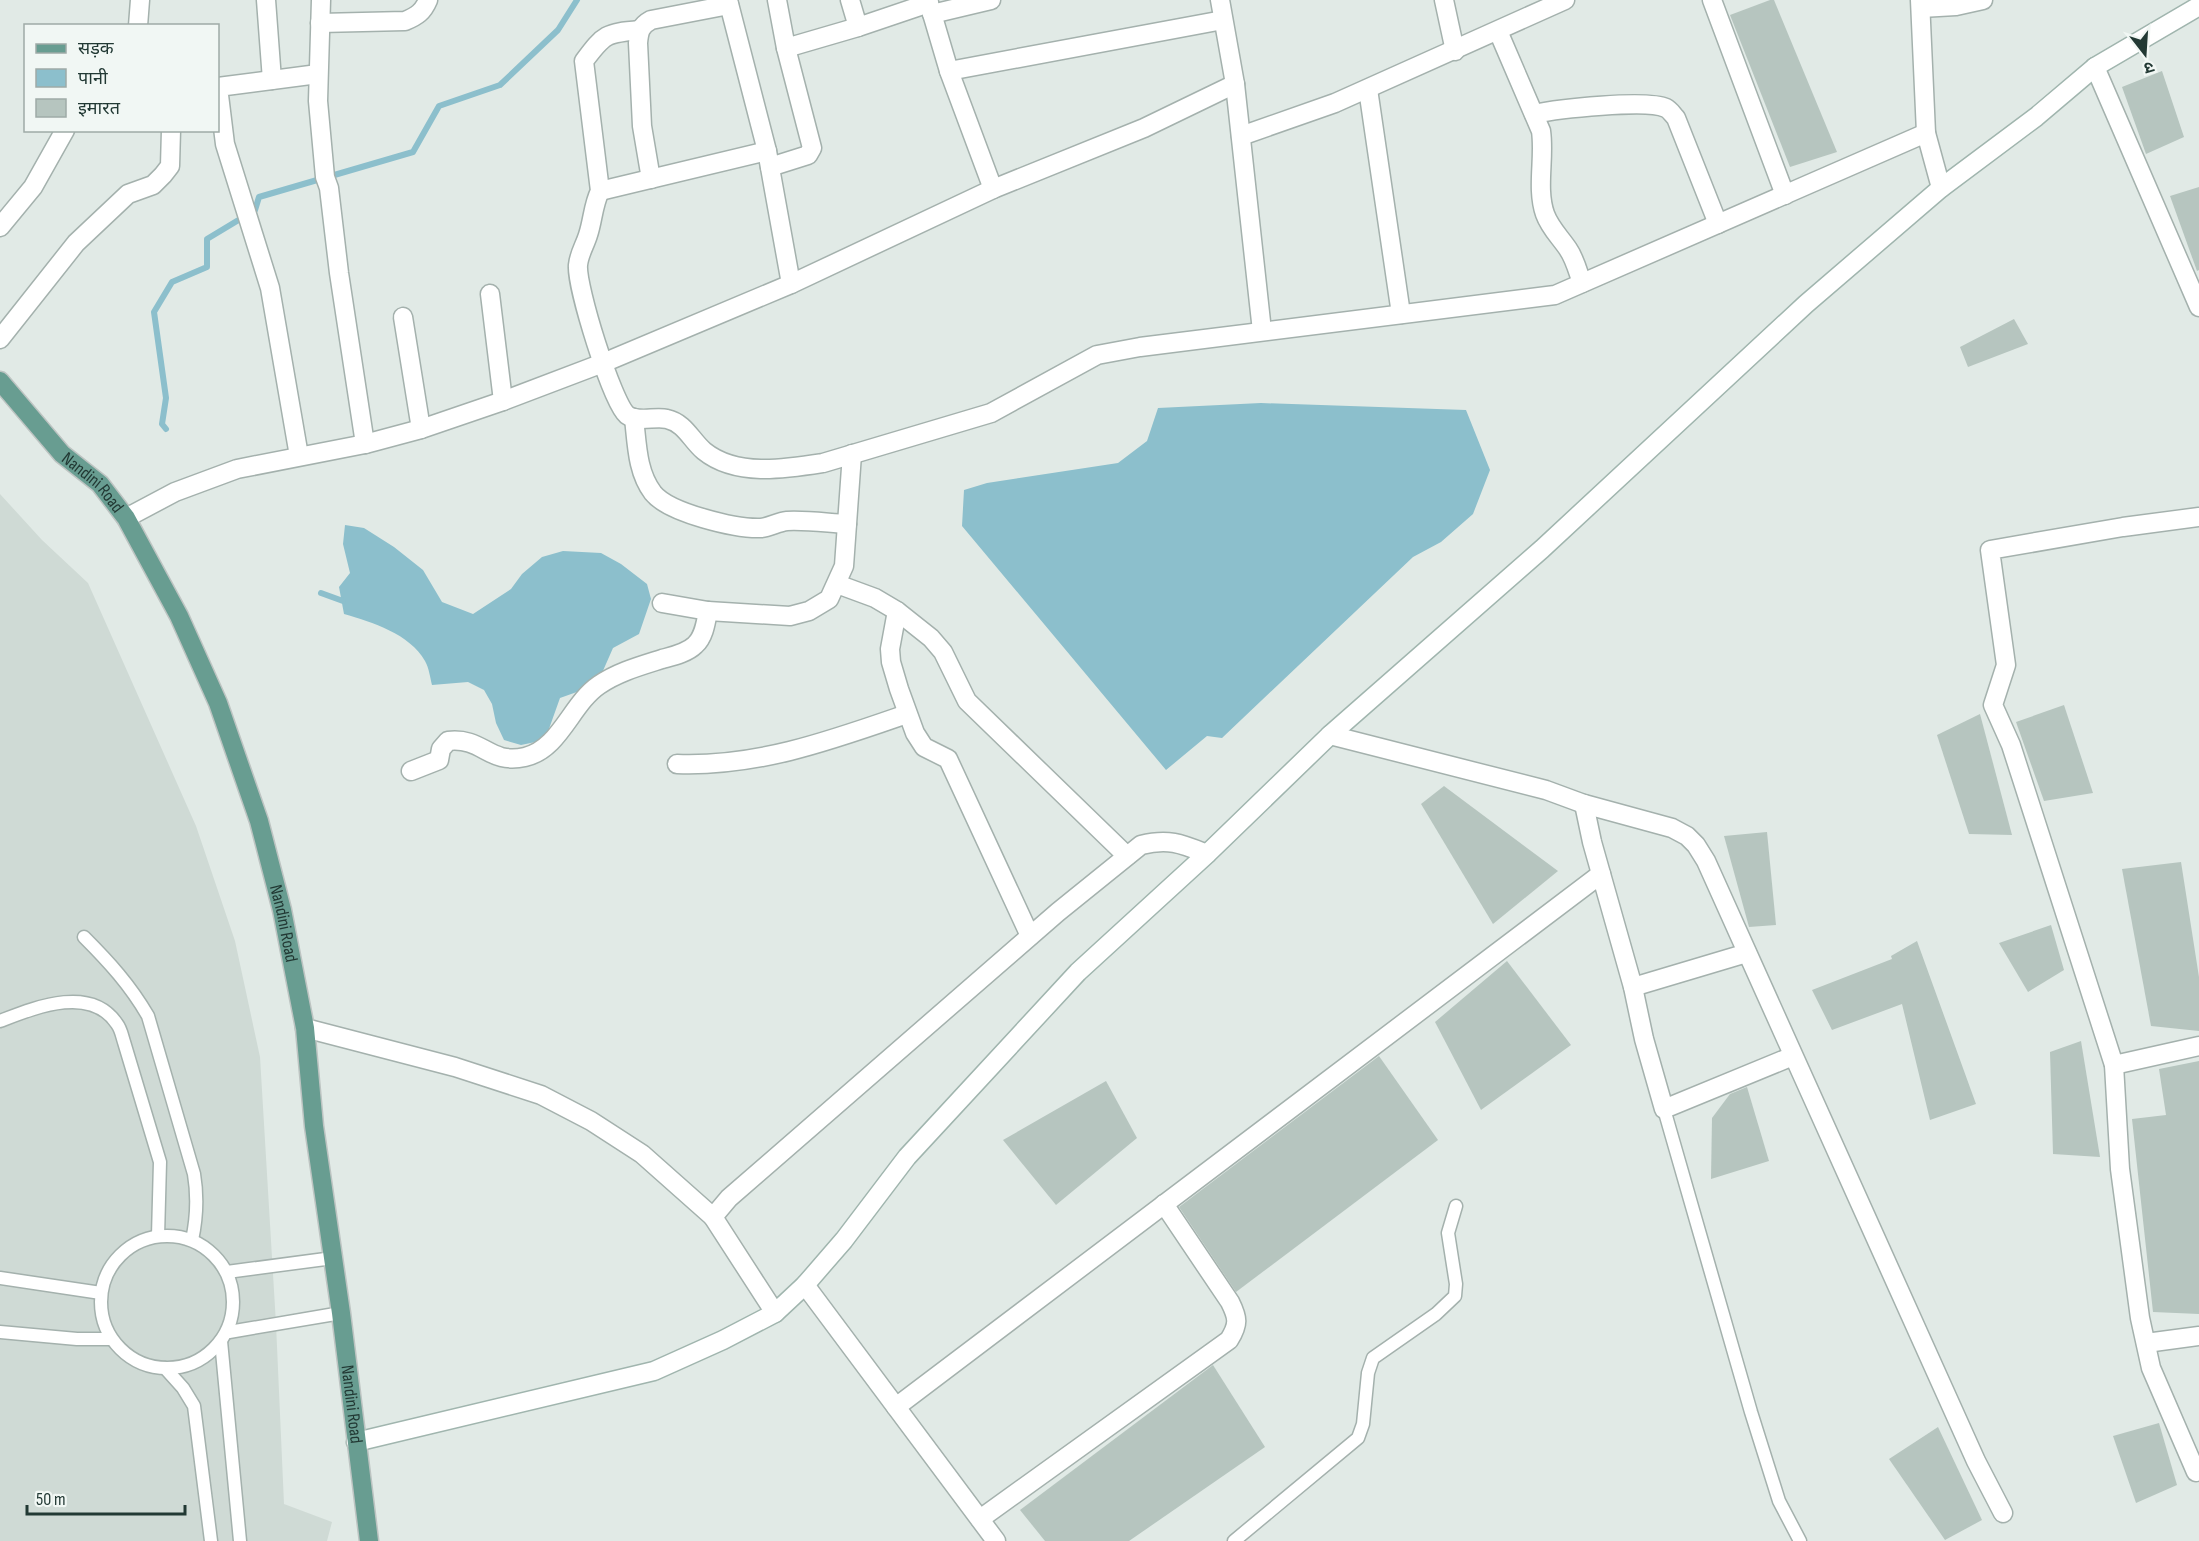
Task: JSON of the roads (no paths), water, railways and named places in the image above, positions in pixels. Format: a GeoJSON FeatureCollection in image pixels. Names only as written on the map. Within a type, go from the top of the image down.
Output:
{"type":"FeatureCollection","features":[{"type":"Feature","properties":{"kind":"main road","name":"Nandini Road"},"geometry":{"type":"LineString","coordinates":[[0,381],[62,454],[100,484],[126,518],[179,616],[218,703],[259,820],[282,910],[305,1029],[314,1126],[341,1313],[369,1541]]}},
{"type":"Feature","properties":{"kind":"street"},"geometry":{"type":"LineString","coordinates":[[138,24],[140,0]]}},
{"type":"Feature","properties":{"kind":"street"},"geometry":{"type":"LineString","coordinates":[[266,0],[272,80]]}},
{"type":"Feature","properties":{"kind":"street"},"geometry":{"type":"LineString","coordinates":[[321,0],[318,101],[339,273],[365,444]]}},
{"type":"Feature","properties":{"kind":"street"},"geometry":{"type":"LineString","coordinates":[[320,23],[405,21],[416,17],[428,0]]}},
{"type":"Feature","properties":{"kind":"street"},"geometry":{"type":"LineString","coordinates":[[600,191],[651,179],[768,159],[808,155],[812,148],[786,48],[777,0]]}},
{"type":"Feature","properties":{"kind":"street"},"geometry":{"type":"LineString","coordinates":[[850,0],[858,27]]}},
{"type":"Feature","properties":{"kind":"street"},"geometry":{"type":"LineString","coordinates":[[786,48],[930,6],[991,0]]}},
{"type":"Feature","properties":{"kind":"street"},"geometry":{"type":"LineString","coordinates":[[1220,0],[1236,84],[1262,331]]}},
{"type":"Feature","properties":{"kind":"street"},"geometry":{"type":"LineString","coordinates":[[1444,0],[1455,51]]}},
{"type":"Feature","properties":{"kind":"street"},"geometry":{"type":"LineString","coordinates":[[1241,136],[1335,103],[1565,0]]}},
{"type":"Feature","properties":{"kind":"street"},"geometry":{"type":"LineString","coordinates":[[1712,0],[1785,195]]}},
{"type":"Feature","properties":{"kind":"street"},"geometry":{"type":"LineString","coordinates":[[1941,188],[1926,133],[1921,4],[1956,6],[1983,0]]}},
{"type":"Feature","properties":{"kind":"street"},"geometry":{"type":"LineString","coordinates":[[651,179],[642,126],[638,43],[640,30],[651,20],[729,2],[768,159],[791,284]]}},
{"type":"Feature","properties":{"kind":"street"},"geometry":{"type":"LineString","coordinates":[[930,6],[950,70],[993,189]]}},
{"type":"Feature","properties":{"kind":"street"},"geometry":{"type":"LineString","coordinates":[[356,1442],[654,1371],[723,1340],[775,1312],[805,1285],[844,1240],[907,1157],[1078,972],[1207,854],[1330,735],[1542,549],[1806,304],[1941,188],[2036,117],[2095,67],[2199,6]]}},
{"type":"Feature","properties":{"kind":"street"},"geometry":{"type":"LineString","coordinates":[[950,70],[1223,20]]}},
{"type":"Feature","properties":{"kind":"street"},"geometry":{"type":"LineString","coordinates":[[640,30],[618,32],[601,39],[584,61],[600,191],[594,203],[593,217],[578,265],[578,279],[603,363],[622,409],[627,415],[634,418],[667,419],[679,424],[702,449],[718,461],[736,466],[795,467],[822,463],[991,413],[1097,355],[1140,346],[1555,295],[1926,133]]}},
{"type":"Feature","properties":{"kind":"street"},"geometry":{"type":"LineString","coordinates":[[1498,31],[1541,131],[1543,147],[1541,188],[1544,213],[1549,224],[1569,250],[1582,283]]}},
{"type":"Feature","properties":{"kind":"street"},"geometry":{"type":"LineString","coordinates":[[2095,67],[2199,307]]}},
{"type":"Feature","properties":{"kind":"street"},"geometry":{"type":"LineString","coordinates":[[219,87],[318,74]]}},
{"type":"Feature","properties":{"kind":"street"},"geometry":{"type":"LineString","coordinates":[[126,518],[175,492],[206,479],[237,469],[365,444],[421,429],[603,363],[791,284],[993,189],[1144,128],[1236,84]]}},
{"type":"Feature","properties":{"kind":"street"},"geometry":{"type":"LineString","coordinates":[[1368,89],[1401,314]]}},
{"type":"Feature","properties":{"kind":"street"},"geometry":{"type":"LineString","coordinates":[[219,95],[225,144],[270,288],[299,456]]}},
{"type":"Feature","properties":{"kind":"street"},"geometry":{"type":"LineString","coordinates":[[1534,114],[1552,110],[1640,104],[1656,105],[1668,109],[1676,118],[1718,224]]}},
{"type":"Feature","properties":{"kind":"street"},"geometry":{"type":"LineString","coordinates":[[0,227],[33,188],[64,132]]}},
{"type":"Feature","properties":{"kind":"street"},"geometry":{"type":"LineString","coordinates":[[0,339],[76,243],[128,194],[153,184],[163,175],[170,166],[171,132]]}},
{"type":"Feature","properties":{"kind":"street"},"geometry":{"type":"LineString","coordinates":[[490,294],[503,401]]}},
{"type":"Feature","properties":{"kind":"street"},"geometry":{"type":"LineString","coordinates":[[403,317],[421,429]]}},
{"type":"Feature","properties":{"kind":"street"},"geometry":{"type":"LineString","coordinates":[[634,418],[639,462],[644,476],[654,494],[669,506],[686,513],[748,527],[768,527],[786,521],[847,524]]}},
{"type":"Feature","properties":{"kind":"street"},"geometry":{"type":"LineString","coordinates":[[662,603],[708,611],[790,616],[809,610],[829,599],[844,566],[852,454]]}},
{"type":"Feature","properties":{"kind":"street"},"geometry":{"type":"LineString","coordinates":[[2196,1472],[2151,1368],[2140,1318],[2120,1169],[2114,1065],[2011,745],[1993,705],[2006,665],[1990,550],[2123,527],[2199,517]]}},
{"type":"Feature","properties":{"kind":"street"},"geometry":{"type":"LineString","coordinates":[[837,584],[875,598],[912,621],[943,652],[967,700],[1127,856]]}},
{"type":"Feature","properties":{"kind":"street"},"geometry":{"type":"LineString","coordinates":[[411,771],[439,760],[441,749],[448,741],[460,739],[473,742],[494,756],[510,760],[528,756],[546,746],[595,688],[610,678],[675,655],[696,645],[704,631],[708,611]]}},
{"type":"Feature","properties":{"kind":"street"},"geometry":{"type":"LineString","coordinates":[[897,611],[891,662],[915,734],[924,747],[948,759],[1030,936]]}},
{"type":"Feature","properties":{"kind":"street"},"geometry":{"type":"LineString","coordinates":[[677,764],[738,762],[770,756],[816,745],[908,714]]}},
{"type":"Feature","properties":{"kind":"street"},"geometry":{"type":"LineString","coordinates":[[1330,735],[1546,790],[1584,804],[1672,828],[1687,836],[1696,845],[1706,861],[1976,1461],[2003,1513]]}},
{"type":"Feature","properties":{"kind":"street"},"geometry":{"type":"LineString","coordinates":[[1584,804],[1601,874],[1634,987],[1644,1039],[1664,1109],[1793,1056]]}},
{"type":"Feature","properties":{"kind":"street"},"geometry":{"type":"LineString","coordinates":[[713,1217],[729,1198],[1030,936],[1127,856],[1142,845],[1158,841],[1178,842],[1207,854]]}},
{"type":"Feature","properties":{"kind":"street"},"geometry":{"type":"LineString","coordinates":[[896,1407],[1601,874]]}},
{"type":"Feature","properties":{"kind":"street"},"geometry":{"type":"LineString","coordinates":[[1634,987],[1747,953]]}},
{"type":"Feature","properties":{"kind":"street"},"geometry":{"type":"LineString","coordinates":[[305,1029],[455,1067],[541,1095],[591,1120],[642,1154],[713,1217],[775,1312]]}},
{"type":"Feature","properties":{"kind":"street"},"geometry":{"type":"LineString","coordinates":[[2114,1065],[2199,1046]]}},
{"type":"Feature","properties":{"kind":"street"},"geometry":{"type":"LineString","coordinates":[[980,1519],[1230,1340],[1237,1328],[1235,1313],[1230,1302],[1164,1204]]}},
{"type":"Feature","properties":{"kind":"street"},"geometry":{"type":"LineString","coordinates":[[805,1285],[996,1541]]}},
{"type":"Feature","properties":{"kind":"street"},"geometry":{"type":"LineString","coordinates":[[2146,1343],[2199,1336]]}},
{"type":"Feature","properties":{"kind":"lane"},"geometry":{"type":"LineString","coordinates":[[84,937],[135,992],[148,1016],[198,1193],[198,1214],[192,1240]]}},
{"type":"Feature","properties":{"kind":"lane"},"geometry":{"type":"LineString","coordinates":[[0,1021],[34,1008],[59,1002],[85,1004],[103,1011],[117,1024],[160,1162],[158,1236]]}},
{"type":"Feature","properties":{"kind":"lane"},"geometry":{"type":"LineString","coordinates":[[1664,1109],[1751,1413],[1779,1501],[1800,1541]]}},
{"type":"Feature","properties":{"kind":"lane"},"geometry":{"type":"LineString","coordinates":[[1234,1541],[1358,1438],[1364,1424],[1368,1373],[1373,1358],[1436,1314],[1455,1296],[1456,1284],[1448,1233],[1456,1206]]}},
{"type":"Feature","properties":{"kind":"lane"},"geometry":{"type":"LineString","coordinates":[[240,1541],[225,1336],[234,1295],[227,1272],[213,1252],[192,1240],[176,1235],[158,1236],[138,1242],[120,1254],[107,1272],[101,1293],[102,1317],[111,1339],[126,1354],[144,1365],[165,1368],[187,1365],[206,1356],[225,1336],[341,1313]]}},
{"type":"Feature","properties":{"kind":"lane"},"geometry":{"type":"LineString","coordinates":[[227,1272],[333,1258]]}},
{"type":"Feature","properties":{"kind":"lane"},"geometry":{"type":"LineString","coordinates":[[0,1278],[101,1293]]}},
{"type":"Feature","properties":{"kind":"lane"},"geometry":{"type":"LineString","coordinates":[[0,1332],[67,1339],[111,1339]]}},
{"type":"Feature","properties":{"kind":"lane"},"geometry":{"type":"LineString","coordinates":[[165,1368],[183,1388],[194,1406],[211,1541]]}},
{"type":"Feature","properties":{"kind":"water"},"geometry":{"type":"Polygon","coordinates":[[[1261,403],[1466,410],[1490,470],[1473,514],[1441,542],[1413,557],[1222,738],[1207,736],[1166,770],[962,526],[964,490],[987,483],[1118,463],[1147,441],[1158,408],[1261,403]]]}},
{"type":"Feature","properties":{"kind":"water"},"geometry":{"type":"Polygon","coordinates":[[[345,525],[364,528],[394,547],[423,570],[442,602],[473,614],[511,589],[522,574],[542,557],[563,551],[601,553],[621,564],[647,584],[651,599],[639,634],[613,648],[602,673],[588,688],[560,698],[545,740],[521,745],[504,740],[496,723],[492,704],[484,690],[468,682],[432,685],[425,661],[410,643],[378,625],[344,614],[339,587],[350,573],[343,544],[345,525]]]}},
{"type":"Feature","properties":{"kind":"waterway"},"geometry":{"type":"LineString","coordinates":[[166,429],[162,424],[166,398],[154,312],[172,282],[207,267],[207,239],[255,210],[259,197],[413,152],[439,106],[500,85],[558,30],[577,0]]}},
{"type":"Feature","properties":{"kind":"waterway"},"geometry":{"type":"LineString","coordinates":[[321,593],[343,601]]}}]}
